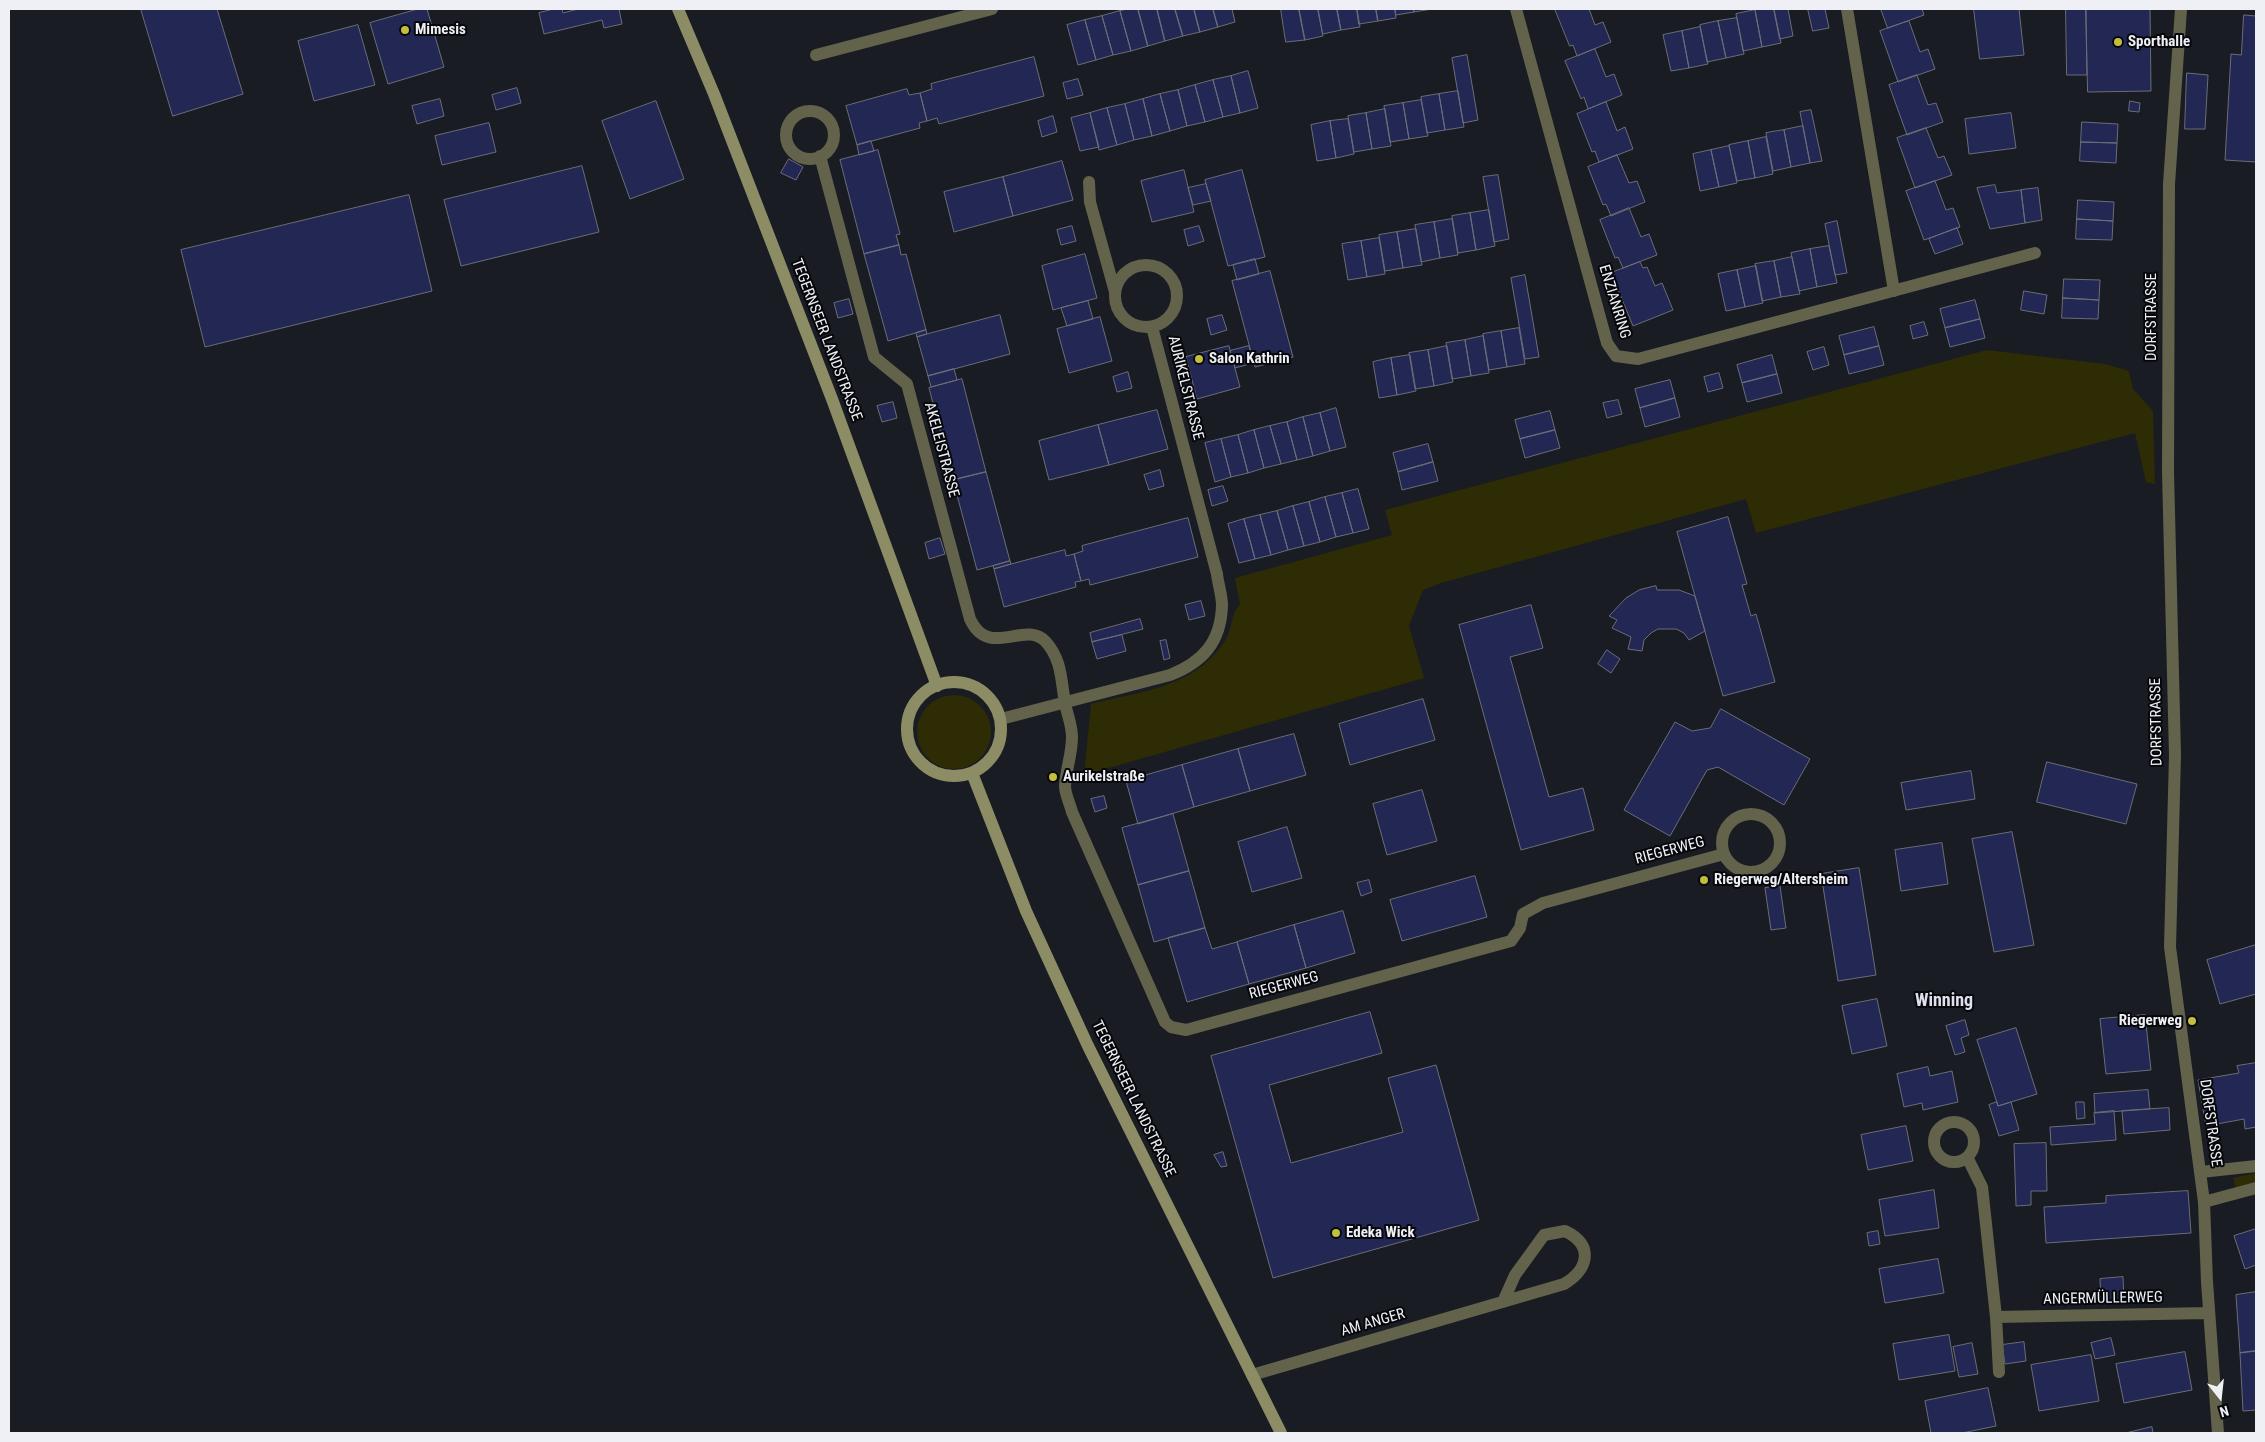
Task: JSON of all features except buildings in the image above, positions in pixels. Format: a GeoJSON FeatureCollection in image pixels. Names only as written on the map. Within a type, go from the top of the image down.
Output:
{"type":"FeatureCollection","features":[{"type":"Feature","properties":{"kind":"main road","name":"TEGERNSEER LANDSTRASSE"},"geometry":{"type":"LineString","coordinates":[[678,9],[714,94],[828,390],[937,686]]}},
{"type":"Feature","properties":{"kind":"main road"},"geometry":{"type":"LineString","coordinates":[[957,682],[977,688],[992,701],[1001,719],[1002,732],[999,745],[993,757],[972,773],[957,776],[943,775],[924,764],[910,747],[907,732],[912,711],[924,693],[937,686],[957,682]]}},
{"type":"Feature","properties":{"kind":"main road","name":"TEGERNSEER LANDSTRASSE"},"geometry":{"type":"LineString","coordinates":[[972,773],[1026,911],[1088,1046],[1281,1433]]}},
{"type":"Feature","properties":{"kind":"street"},"geometry":{"type":"LineString","coordinates":[[816,55],[992,9]]}},
{"type":"Feature","properties":{"kind":"street","name":"ENZIANRING"},"geometry":{"type":"LineString","coordinates":[[1516,9],[1606,343],[1616,356],[1638,360],[2035,253]]}},
{"type":"Feature","properties":{"kind":"street"},"geometry":{"type":"LineString","coordinates":[[1847,9],[1894,291]]}},
{"type":"Feature","properties":{"kind":"street","name":"DORFSTRASSE"},"geometry":{"type":"LineString","coordinates":[[2181,9],[2169,184],[2168,472],[2175,755],[2170,947],[2204,1202],[2218,1433]]}},
{"type":"Feature","properties":{"kind":"street","name":"AKELEISTRASSE"},"geometry":{"type":"LineString","coordinates":[[820,156],[874,357],[907,384],[974,628],[982,636],[1003,639],[1032,634],[1045,640],[1057,657],[1065,702]]}},
{"type":"Feature","properties":{"kind":"street","name":"AURIKELSTRASSE"},"geometry":{"type":"LineString","coordinates":[[1089,182],[1090,202],[1115,292],[1116,303],[1126,320],[1134,325],[1152,326],[1162,323],[1170,316],[1175,307],[1177,297],[1176,286],[1171,277],[1163,270],[1143,265],[1133,268],[1124,274],[1118,282],[1115,292]]}},
{"type":"Feature","properties":{"kind":"street","name":"AURIKELSTRASSE"},"geometry":{"type":"LineString","coordinates":[[1001,719],[1170,674],[1189,667],[1206,654],[1218,629],[1222,604],[1216,574],[1152,326]]}},
{"type":"Feature","properties":{"kind":"street","name":"RIEGERWEG"},"geometry":{"type":"LineString","coordinates":[[1065,702],[1072,736],[1065,788],[1072,812],[1165,1022],[1171,1028],[1186,1030],[1511,941],[1520,928],[1523,914],[1543,903],[1724,854]]}},
{"type":"Feature","properties":{"kind":"street","name":"RIEGERWEG"},"geometry":{"type":"LineString","coordinates":[[1742,815],[1761,815],[1776,826],[1779,835],[1778,854],[1773,862],[1760,871],[1742,871],[1728,861],[1724,854],[1722,844],[1727,826],[1742,815]]}},
{"type":"Feature","properties":{"kind":"street"},"geometry":{"type":"LineString","coordinates":[[1967,1157],[1982,1187],[1996,1317],[1999,1372]]}},
{"type":"Feature","properties":{"kind":"street"},"geometry":{"type":"LineString","coordinates":[[2201,1172],[2256,1166]]}},
{"type":"Feature","properties":{"kind":"street"},"geometry":{"type":"LineString","coordinates":[[2204,1202],[2256,1188]]}},
{"type":"Feature","properties":{"kind":"street","name":"AM ANGER"},"geometry":{"type":"LineString","coordinates":[[1252,1375],[1503,1302],[1564,1284],[1574,1278],[1584,1266],[1586,1256],[1578,1239],[1565,1232],[1544,1235],[1515,1275],[1503,1302]]}},
{"type":"Feature","properties":{"kind":"street","name":"ANGERMÜLLERWEG"},"geometry":{"type":"LineString","coordinates":[[1996,1317],[2210,1313]]}},
{"type":"Feature","properties":{"kind":"shaded area"},"geometry":{"type":"Polygon","coordinates":[[[1987,350],[2105,364],[2129,371],[2133,389],[2153,411],[2155,484],[2146,482],[2135,433],[1756,533],[1746,499],[1441,583],[1423,590],[1409,626],[1424,678],[1084,775],[1091,704],[1148,691],[1184,678],[1214,655],[1226,639],[1234,614],[1240,604],[1235,578],[1392,535],[1385,510],[1987,350]]]}},
{"type":"Feature","properties":{"kind":"shaded area"},"geometry":{"type":"Polygon","coordinates":[[[954,695],[968,698],[980,706],[988,718],[991,732],[988,746],[980,758],[968,766],[954,769],[940,766],[928,758],[920,746],[917,732],[920,718],[928,706],[940,698],[954,695]]]}},
{"type":"Feature","properties":{"kind":"shaded area"},"geometry":{"type":"Polygon","coordinates":[[[2256,1173],[2256,1183],[2236,1189],[2233,1178],[2256,1173]]]}},
{"type":"Feature","properties":{"kind":"place","name":"Mimesis"},"geometry":{"type":"Point","coordinates":[405,30]}},
{"type":"Feature","properties":{"kind":"place","name":"Sporthalle"},"geometry":{"type":"Point","coordinates":[2118,42]}},
{"type":"Feature","properties":{"kind":"place","name":"Salon Kathrin"},"geometry":{"type":"Point","coordinates":[1199,359]}},
{"type":"Feature","properties":{"kind":"place","name":"Aurikelstraße"},"geometry":{"type":"Point","coordinates":[1053,777]}},
{"type":"Feature","properties":{"kind":"place","name":"Riegerweg/Altersheim"},"geometry":{"type":"Point","coordinates":[1704,880]}},
{"type":"Feature","properties":{"kind":"place","name":"Riegerweg"},"geometry":{"type":"Point","coordinates":[2192,1021]}},
{"type":"Feature","properties":{"kind":"place","name":"Edeka Wick"},"geometry":{"type":"Point","coordinates":[1336,1233]}},
{"type":"Feature","properties":{"kind":"district","name":"Winning"},"geometry":{"type":"Point","coordinates":[1944,1001]}}]}
